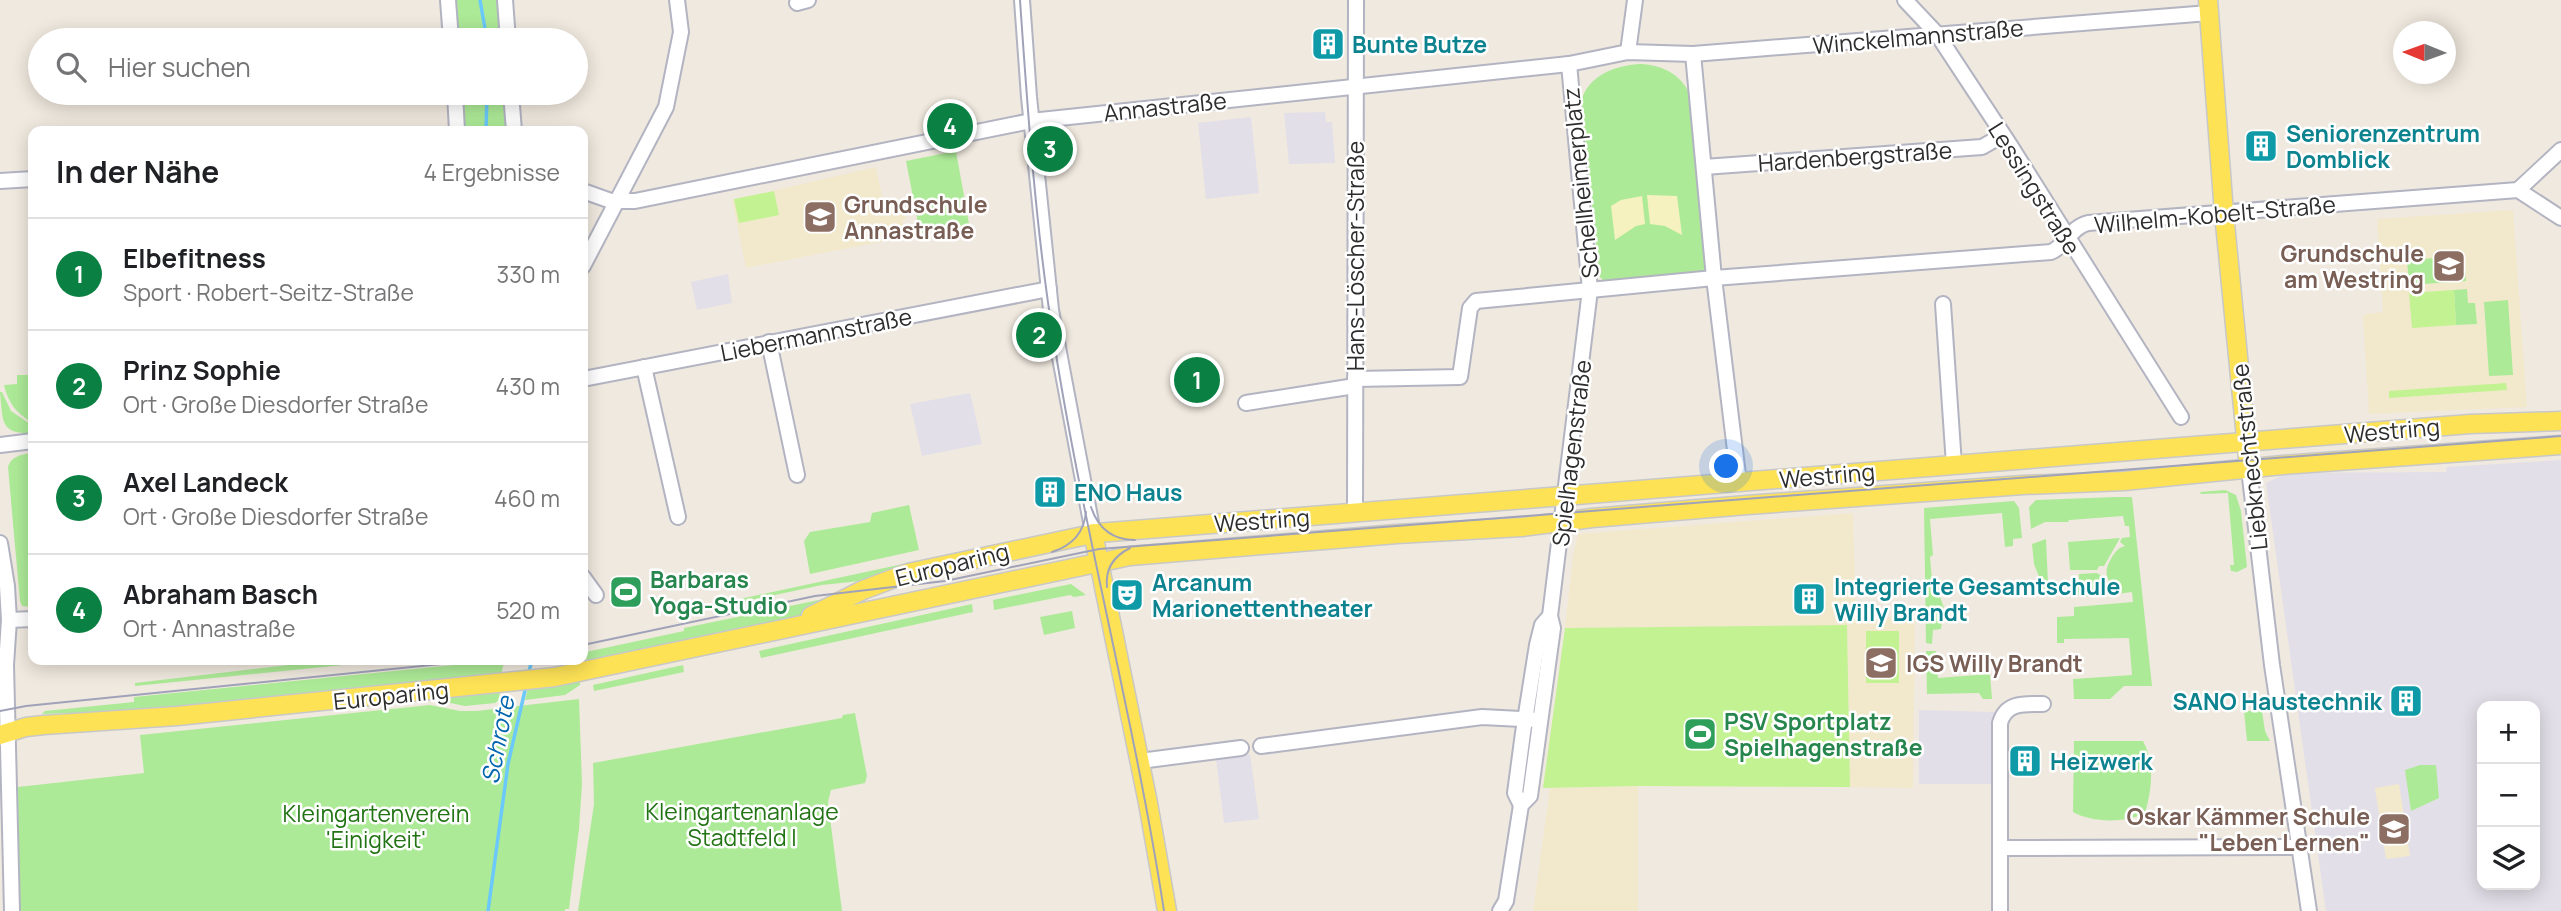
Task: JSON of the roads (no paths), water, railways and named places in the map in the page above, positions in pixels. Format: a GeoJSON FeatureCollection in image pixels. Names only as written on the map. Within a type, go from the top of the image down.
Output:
{"type":"FeatureCollection","features":[{"type":"Feature","properties":{"kind":"main road","name":"Liebknechtstraße"},"geometry":{"type":"LineString","coordinates":[[2208,6],[2224,213],[2249,469]]}},
{"type":"Feature","properties":{"kind":"main road","name":"Westring"},"geometry":{"type":"LineString","coordinates":[[1093,533],[2470,424],[2561,421]]}},
{"type":"Feature","properties":{"kind":"main road","name":"Westring"},"geometry":{"type":"LineString","coordinates":[[1099,562],[1130,556],[1229,547],[1561,523],[1747,505],[2023,485],[2124,481],[2561,445]]}},
{"type":"Feature","properties":{"kind":"main road"},"geometry":{"type":"LineString","coordinates":[[1093,533],[1140,761],[1167,911]]}},
{"type":"Feature","properties":{"kind":"main road","name":"Europaring"},"geometry":{"type":"LineString","coordinates":[[779,629],[900,575],[1093,533]]}},
{"type":"Feature","properties":{"kind":"main road","name":"Europaring"},"geometry":{"type":"LineString","coordinates":[[4,734],[44,725],[177,716],[537,680],[1099,562]]}},
{"type":"Feature","properties":{"kind":"street"},"geometry":{"type":"LineString","coordinates":[[448,0],[450,28]]}},
{"type":"Feature","properties":{"kind":"street"},"geometry":{"type":"LineString","coordinates":[[505,0],[507,28]]}},
{"type":"Feature","properties":{"kind":"street"},"geometry":{"type":"LineString","coordinates":[[588,256],[666,107],[681,32],[677,0]]}},
{"type":"Feature","properties":{"kind":"street"},"geometry":{"type":"LineString","coordinates":[[1022,0],[1031,121],[1049,289],[1093,533]]}},
{"type":"Feature","properties":{"kind":"street","name":"Hans-Löscher-Straße"},"geometry":{"type":"LineString","coordinates":[[1355,512],[1356,0]]}},
{"type":"Feature","properties":{"kind":"street"},"geometry":{"type":"LineString","coordinates":[[1628,52],[1635,0]]}},
{"type":"Feature","properties":{"kind":"street","name":"Lessingstraße"},"geometry":{"type":"LineString","coordinates":[[1905,0],[1937,34],[2181,417]]}},
{"type":"Feature","properties":{"kind":"street","name":"Winckelmannstraße"},"geometry":{"type":"LineString","coordinates":[[1628,52],[1693,54],[1937,34],[2208,6]]}},
{"type":"Feature","properties":{"kind":"street","name":"Annastraße"},"geometry":{"type":"LineString","coordinates":[[588,193],[616,202],[655,198],[1031,121],[1569,64],[1628,52]]}},
{"type":"Feature","properties":{"kind":"street"},"geometry":{"type":"LineString","coordinates":[[1693,54],[1714,278],[1738,483]]}},
{"type":"Feature","properties":{"kind":"street","name":"Schellheimerplatz"},"geometry":{"type":"LineString","coordinates":[[1569,64],[1590,290],[1714,278]]}},
{"type":"Feature","properties":{"kind":"street"},"geometry":{"type":"LineString","coordinates":[[456,105],[457,126]]}},
{"type":"Feature","properties":{"kind":"street"},"geometry":{"type":"LineString","coordinates":[[512,105],[514,126]]}},
{"type":"Feature","properties":{"kind":"street","name":"Hardenbergstraße"},"geometry":{"type":"LineString","coordinates":[[1704,167],[1982,147],[2003,135]]}},
{"type":"Feature","properties":{"kind":"street"},"geometry":{"type":"LineString","coordinates":[[2561,150],[2518,190],[2561,218]]}},
{"type":"Feature","properties":{"kind":"street"},"geometry":{"type":"LineString","coordinates":[[0,181],[28,178]]}},
{"type":"Feature","properties":{"kind":"street","name":"Wilhelm-Kobelt-Straße"},"geometry":{"type":"LineString","coordinates":[[1714,278],[2051,252],[2059,248],[2077,228],[2088,223],[2518,190]]}},
{"type":"Feature","properties":{"kind":"street","name":"Liebermannstraße"},"geometry":{"type":"LineString","coordinates":[[588,378],[1049,289]]}},
{"type":"Feature","properties":{"kind":"street"},"geometry":{"type":"LineString","coordinates":[[1246,402],[1355,382],[1459,378],[1463,374],[1470,308],[1475,301],[1590,290]]}},
{"type":"Feature","properties":{"kind":"street","name":"Spielhagenstraße"},"geometry":{"type":"LineString","coordinates":[[1506,908],[1521,805],[1530,796],[1533,720],[1553,628],[1550,616],[1590,290]]}},
{"type":"Feature","properties":{"kind":"street"},"geometry":{"type":"LineString","coordinates":[[1943,304],[1954,465]]}},
{"type":"Feature","properties":{"kind":"street"},"geometry":{"type":"LineString","coordinates":[[769,342],[797,475]]}},
{"type":"Feature","properties":{"kind":"street"},"geometry":{"type":"LineString","coordinates":[[645,367],[678,517]]}},
{"type":"Feature","properties":{"kind":"street"},"geometry":{"type":"LineString","coordinates":[[0,444],[28,441]]}},
{"type":"Feature","properties":{"kind":"street","name":"Liebknechtstraße"},"geometry":{"type":"LineString","coordinates":[[2249,469],[2272,666],[2309,911]]}},
{"type":"Feature","properties":{"kind":"street"},"geometry":{"type":"LineString","coordinates":[[0,543],[9,620],[4,734],[12,911]]}},
{"type":"Feature","properties":{"kind":"street"},"geometry":{"type":"LineString","coordinates":[[588,584],[596,595]]}},
{"type":"Feature","properties":{"kind":"street"},"geometry":{"type":"LineString","coordinates":[[9,620],[28,619]]}},
{"type":"Feature","properties":{"kind":"street"},"geometry":{"type":"LineString","coordinates":[[2000,911],[2001,719],[2012,706],[2043,704]]}},
{"type":"Feature","properties":{"kind":"street"},"geometry":{"type":"LineString","coordinates":[[1261,746],[1482,717],[1533,720]]}},
{"type":"Feature","properties":{"kind":"street"},"geometry":{"type":"LineString","coordinates":[[1140,761],[1241,748]]}},
{"type":"Feature","properties":{"kind":"street"},"geometry":{"type":"LineString","coordinates":[[2000,848],[2299,847]]}},
{"type":"Feature","properties":{"kind":"waterway","name":"Schrote"},"geometry":{"type":"LineString","coordinates":[[480,0],[485,28]]}},
{"type":"Feature","properties":{"kind":"waterway","name":"Schrote"},"geometry":{"type":"LineString","coordinates":[[486,126],[487,105]]}},
{"type":"Feature","properties":{"kind":"waterway","name":"Schrote"},"geometry":{"type":"LineString","coordinates":[[528,675],[531,665]]}},
{"type":"Feature","properties":{"kind":"waterway","name":"Schrote"},"geometry":{"type":"LineString","coordinates":[[488,911],[508,764],[526,686]]}},
{"type":"Feature","properties":{"kind":"tram line"},"geometry":{"type":"LineString","coordinates":[[1020,0],[1048,305],[1067,419],[1139,770],[1164,911]]}},
{"type":"Feature","properties":{"kind":"tram line"},"geometry":{"type":"LineString","coordinates":[[588,644],[815,596],[945,581],[1099,549],[2561,436]]}},
{"type":"Feature","properties":{"kind":"tram line"},"geometry":{"type":"LineString","coordinates":[[1091,507],[1107,531],[1119,538],[1135,540]]}},
{"type":"Feature","properties":{"kind":"tram line"},"geometry":{"type":"LineString","coordinates":[[1052,552],[1075,538],[1083,526],[1086,512]]}},
{"type":"Feature","properties":{"kind":"tram line"},"geometry":{"type":"LineString","coordinates":[[1107,587],[1107,574],[1112,563],[1130,548]]}},
{"type":"Feature","properties":{"kind":"tram line"},"geometry":{"type":"LineString","coordinates":[[0,711],[26,706],[432,665]]}},
{"type":"Feature","properties":{"kind":"place","name":"Bunte Butze"},"geometry":{"type":"Point","coordinates":[1328,44]}},
{"type":"Feature","properties":{"kind":"place","name":"Abraham Basch"},"geometry":{"type":"Point","coordinates":[950,126]}},
{"type":"Feature","properties":{"kind":"place","name":"Seniorenzentrum Domblick"},"geometry":{"type":"Point","coordinates":[2261,146]}},
{"type":"Feature","properties":{"kind":"place","name":"Axel Landeck"},"geometry":{"type":"Point","coordinates":[1050,149]}},
{"type":"Feature","properties":{"kind":"place","name":"Grundschule Annastraße"},"geometry":{"type":"Point","coordinates":[820,217]}},
{"type":"Feature","properties":{"kind":"place","name":"Grundschule am Westring"},"geometry":{"type":"Point","coordinates":[2449,266]}},
{"type":"Feature","properties":{"kind":"place","name":"Prinz Sophie"},"geometry":{"type":"Point","coordinates":[1039,335]}},
{"type":"Feature","properties":{"kind":"place","name":"Elbefitness"},"geometry":{"type":"Point","coordinates":[1197,380]}},
{"type":"Feature","properties":{"kind":"place","name":"ENO Haus"},"geometry":{"type":"Point","coordinates":[1050,492]}},
{"type":"Feature","properties":{"kind":"place","name":"Barbaras Yoga-Studio"},"geometry":{"type":"Point","coordinates":[626,592]}},
{"type":"Feature","properties":{"kind":"place","name":"Arcanum Marionettentheater"},"geometry":{"type":"Point","coordinates":[1127,595]}},
{"type":"Feature","properties":{"kind":"place","name":"Integrierte Gesamtschule Willy Brandt"},"geometry":{"type":"Point","coordinates":[1809,599]}},
{"type":"Feature","properties":{"kind":"place","name":"IGS Willy Brandt"},"geometry":{"type":"Point","coordinates":[1881,663]}},
{"type":"Feature","properties":{"kind":"place","name":"SANO Haustechnik"},"geometry":{"type":"Point","coordinates":[2406,701]}},
{"type":"Feature","properties":{"kind":"place","name":"PSV Sportplatz Spielhagenstraße"},"geometry":{"type":"Point","coordinates":[1700,734]}},
{"type":"Feature","properties":{"kind":"place","name":"Heizwerk"},"geometry":{"type":"Point","coordinates":[2025,761]}},
{"type":"Feature","properties":{"kind":"place","name":"Oskar Kämmer Schule \"Leben Lernen\""},"geometry":{"type":"Point","coordinates":[2394,829]}},
{"type":"Feature","properties":{"kind":"park label","name":"Kleingartenanlage Stadtfeld I"},"geometry":{"type":"Point","coordinates":[742,824]}},
{"type":"Feature","properties":{"kind":"park label","name":"Kleingartenverein 'Einigkeit'"},"geometry":{"type":"Point","coordinates":[376,826]}}]}
